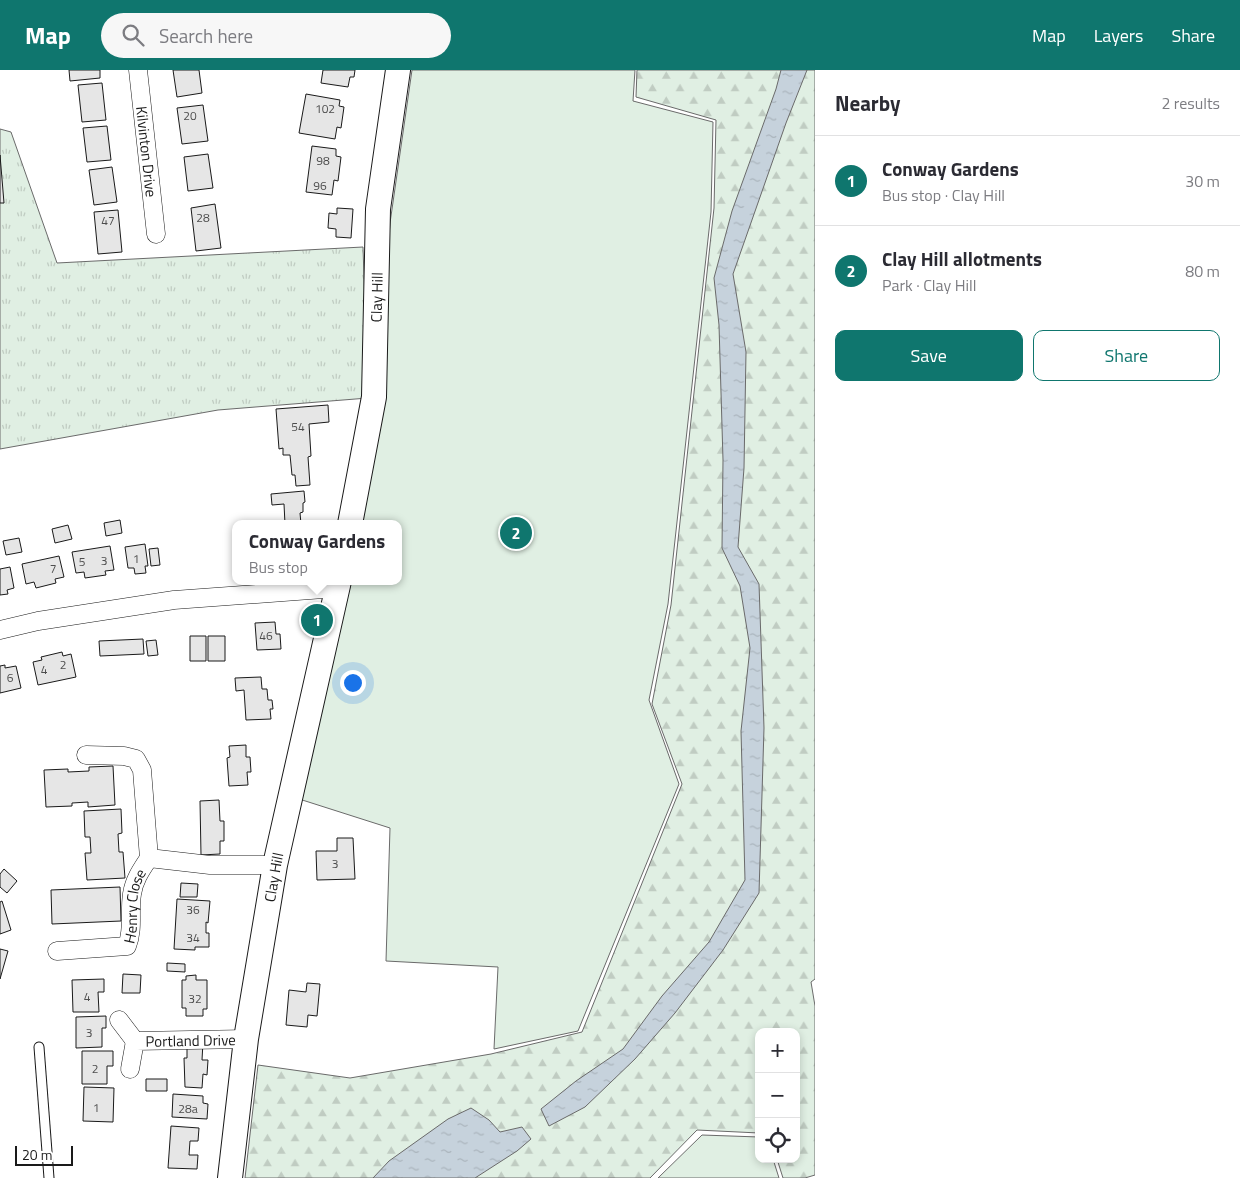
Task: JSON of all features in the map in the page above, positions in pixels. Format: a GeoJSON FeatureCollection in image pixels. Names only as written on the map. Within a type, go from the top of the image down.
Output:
{"type":"FeatureCollection","features":[{"type":"Feature","properties":{"kind":"street","name":"Kilvinton Drive"},"geometry":{"type":"LineString","coordinates":[[138,70],[156,234]]}},
{"type":"Feature","properties":{"kind":"street","name":"Clay Hill"},"geometry":{"type":"LineString","coordinates":[[351,520],[374,397],[378,209],[398,70]]}},
{"type":"Feature","properties":{"kind":"street","name":"Clay Hill"},"geometry":{"type":"LineString","coordinates":[[230,1178],[246,1039],[275,865],[338,585]]}},
{"type":"Feature","properties":{"kind":"street"},"geometry":{"type":"LineString","coordinates":[[0,630],[38,621],[174,600],[338,585]]}},
{"type":"Feature","properties":{"kind":"street","name":"Henry Close"},"geometry":{"type":"LineString","coordinates":[[58,951],[127,946],[131,936],[132,895],[137,876],[149,858],[142,770],[136,759],[124,756],[86,755]]}},
{"type":"Feature","properties":{"kind":"street","name":"Henry Close"},"geometry":{"type":"LineString","coordinates":[[149,858],[210,865],[275,865]]}},
{"type":"Feature","properties":{"kind":"street","name":"Portland Drive"},"geometry":{"type":"LineString","coordinates":[[119,1020],[135,1041],[130,1069]]}},
{"type":"Feature","properties":{"kind":"street","name":"Portland Drive"},"geometry":{"type":"LineString","coordinates":[[135,1041],[246,1039]]}},
{"type":"Feature","properties":{"kind":"lane"},"geometry":{"type":"LineString","coordinates":[[39,1046],[49,1178]]}},
{"type":"Feature","properties":{"kind":"green space"},"geometry":{"type":"Polygon","coordinates":[[[412,70],[635,70],[633,101],[713,122],[711,212],[668,604],[649,700],[679,784],[578,1031],[494,1049],[498,967],[386,961],[390,828],[296,798],[346,585],[402,585],[402,520],[358,520],[376,414],[390,223],[412,70]]]}},
{"type":"Feature","properties":{"kind":"green space"},"geometry":{"type":"Polygon","coordinates":[[[637,70],[815,70],[815,979],[811,982],[815,1006],[815,1175],[805,1178],[783,1178],[778,1163],[800,1163],[800,1028],[755,1028],[755,1133],[697,1130],[650,1178],[245,1178],[258,1065],[350,1078],[491,1054],[582,1032],[682,784],[652,704],[671,605],[714,208],[716,120],[636,97],[637,70]]]}},
{"type":"Feature","properties":{"kind":"green space"},"geometry":{"type":"Polygon","coordinates":[[[0,129],[11,132],[57,263],[363,247],[368,398],[218,410],[0,449],[0,129]]]}},
{"type":"Feature","properties":{"kind":"green space"},"geometry":{"type":"Polygon","coordinates":[[[702,1135],[755,1137],[755,1163],[774,1163],[779,1178],[658,1178],[702,1135]]]}},
{"type":"Feature","properties":{"kind":"water"},"geometry":{"type":"Polygon","coordinates":[[[781,70],[807,70],[786,123],[733,274],[746,352],[744,468],[738,547],[759,584],[764,728],[759,893],[723,950],[675,1013],[635,1059],[585,1107],[549,1126],[541,1109],[576,1081],[623,1049],[662,996],[709,942],[745,880],[741,731],[750,648],[740,586],[722,548],[723,460],[719,325],[714,278],[732,211],[776,89],[781,70]]]}},
{"type":"Feature","properties":{"kind":"water"},"geometry":{"type":"Polygon","coordinates":[[[471,1108],[489,1120],[500,1132],[522,1127],[531,1139],[517,1151],[475,1178],[373,1178],[389,1161],[448,1119],[471,1108]]]}},
{"type":"Feature","properties":{"kind":"building"},"geometry":{"type":"Polygon","coordinates":[[[69,70],[100,70],[100,78],[70,81],[69,70]]]}},
{"type":"Feature","properties":{"kind":"building"},"geometry":{"type":"Polygon","coordinates":[[[173,70],[199,70],[202,93],[177,97],[173,70]]]}},
{"type":"Feature","properties":{"kind":"building"},"geometry":{"type":"Polygon","coordinates":[[[323,70],[355,70],[354,77],[350,77],[348,87],[321,83],[323,70]]]}},
{"type":"Feature","properties":{"kind":"building"},"geometry":{"type":"Polygon","coordinates":[[[102,83],[106,120],[82,122],[78,85],[102,83]]]}},
{"type":"Feature","properties":{"kind":"building"},"geometry":{"type":"Polygon","coordinates":[[[306,94],[340,100],[339,106],[344,107],[341,128],[337,127],[335,139],[299,133],[306,94]]]}},
{"type":"Feature","properties":{"kind":"building"},"geometry":{"type":"Polygon","coordinates":[[[203,105],[208,141],[182,144],[177,108],[203,105]]]}},
{"type":"Feature","properties":{"kind":"building"},"geometry":{"type":"Polygon","coordinates":[[[107,126],[111,160],[87,162],[83,128],[107,126]]]}},
{"type":"Feature","properties":{"kind":"building"},"geometry":{"type":"Polygon","coordinates":[[[312,146],[336,149],[336,156],[341,157],[338,181],[334,180],[332,195],[306,192],[312,146]]]}},
{"type":"Feature","properties":{"kind":"building"},"geometry":{"type":"Polygon","coordinates":[[[208,154],[213,188],[188,191],[184,157],[208,154]]]}},
{"type":"Feature","properties":{"kind":"building"},"geometry":{"type":"Polygon","coordinates":[[[0,155],[4,203],[0,203],[0,155]]]}},
{"type":"Feature","properties":{"kind":"building"},"geometry":{"type":"Polygon","coordinates":[[[112,167],[117,202],[94,205],[89,170],[112,167]]]}},
{"type":"Feature","properties":{"kind":"building"},"geometry":{"type":"Polygon","coordinates":[[[215,204],[221,248],[196,251],[191,208],[215,204]]]}},
{"type":"Feature","properties":{"kind":"building"},"geometry":{"type":"Polygon","coordinates":[[[337,208],[353,209],[351,238],[336,237],[336,229],[328,228],[329,213],[337,214],[337,208]]]}},
{"type":"Feature","properties":{"kind":"building"},"geometry":{"type":"Polygon","coordinates":[[[118,210],[122,252],[98,254],[94,212],[118,210]]]}},
{"type":"Feature","properties":{"kind":"building"},"geometry":{"type":"Polygon","coordinates":[[[328,405],[329,422],[309,424],[311,456],[308,457],[310,485],[296,486],[295,475],[292,475],[290,455],[283,455],[283,448],[279,449],[276,409],[328,405]]]}},
{"type":"Feature","properties":{"kind":"building"},"geometry":{"type":"Polygon","coordinates":[[[304,491],[305,502],[303,503],[303,512],[300,513],[301,520],[285,520],[284,504],[272,505],[271,494],[304,491]]]}},
{"type":"Feature","properties":{"kind":"building"},"geometry":{"type":"Polygon","coordinates":[[[120,520],[122,533],[106,536],[104,523],[120,520]]]}},
{"type":"Feature","properties":{"kind":"building"},"geometry":{"type":"Polygon","coordinates":[[[68,525],[72,539],[55,543],[52,529],[68,525]]]}},
{"type":"Feature","properties":{"kind":"building"},"geometry":{"type":"Polygon","coordinates":[[[19,538],[22,552],[6,555],[3,541],[19,538]]]}},
{"type":"Feature","properties":{"kind":"building"},"geometry":{"type":"Polygon","coordinates":[[[145,544],[148,566],[145,566],[146,573],[135,574],[134,568],[128,568],[125,547],[145,544]]]}},
{"type":"Feature","properties":{"kind":"building"},"geometry":{"type":"Polygon","coordinates":[[[110,546],[114,570],[105,571],[106,575],[85,578],[84,572],[76,573],[72,552],[110,546]]]}},
{"type":"Feature","properties":{"kind":"building"},"geometry":{"type":"Polygon","coordinates":[[[158,548],[160,565],[151,566],[149,549],[158,548]]]}},
{"type":"Feature","properties":{"kind":"building"},"geometry":{"type":"Polygon","coordinates":[[[59,556],[64,577],[55,579],[56,583],[36,588],[34,582],[26,584],[22,564],[59,556]]]}},
{"type":"Feature","properties":{"kind":"building"},"geometry":{"type":"Polygon","coordinates":[[[10,567],[14,588],[7,590],[8,594],[0,595],[0,569],[10,567]]]}},
{"type":"Feature","properties":{"kind":"building"},"geometry":{"type":"Polygon","coordinates":[[[275,622],[276,634],[280,634],[281,649],[257,650],[255,623],[275,622]]]}},
{"type":"Feature","properties":{"kind":"building"},"geometry":{"type":"Polygon","coordinates":[[[190,636],[206,636],[206,661],[190,661],[190,636]]]}},
{"type":"Feature","properties":{"kind":"building"},"geometry":{"type":"Polygon","coordinates":[[[208,636],[225,636],[225,661],[208,661],[208,636]]]}},
{"type":"Feature","properties":{"kind":"building"},"geometry":{"type":"Polygon","coordinates":[[[143,639],[144,654],[100,656],[99,641],[143,639]]]}},
{"type":"Feature","properties":{"kind":"building"},"geometry":{"type":"Polygon","coordinates":[[[156,640],[158,655],[148,656],[146,641],[156,640]]]}},
{"type":"Feature","properties":{"kind":"building"},"geometry":{"type":"Polygon","coordinates":[[[62,652],[63,656],[71,654],[76,677],[38,685],[33,662],[42,660],[41,657],[62,652]]]}},
{"type":"Feature","properties":{"kind":"building"},"geometry":{"type":"Polygon","coordinates":[[[5,665],[5,668],[16,666],[21,688],[0,693],[0,666],[5,665]]]}},
{"type":"Feature","properties":{"kind":"building"},"geometry":{"type":"Polygon","coordinates":[[[261,677],[262,689],[267,689],[268,700],[272,700],[273,709],[270,709],[271,719],[246,720],[244,690],[236,691],[235,678],[261,677]]]}},
{"type":"Feature","properties":{"kind":"building"},"geometry":{"type":"Polygon","coordinates":[[[246,745],[246,757],[250,757],[251,772],[247,772],[248,785],[229,786],[227,758],[230,757],[229,746],[246,745]]]}},
{"type":"Feature","properties":{"kind":"building"},"geometry":{"type":"Polygon","coordinates":[[[113,766],[115,805],[88,807],[88,802],[72,803],[72,806],[46,807],[44,770],[68,769],[68,772],[89,771],[89,767],[113,766]]]}},
{"type":"Feature","properties":{"kind":"building"},"geometry":{"type":"Polygon","coordinates":[[[219,800],[220,821],[224,821],[224,841],[220,841],[220,854],[201,855],[200,801],[219,800]]]}},
{"type":"Feature","properties":{"kind":"building"},"geometry":{"type":"Polygon","coordinates":[[[121,809],[122,833],[118,834],[119,852],[123,852],[125,878],[87,880],[85,853],[91,853],[90,837],[85,837],[84,811],[121,809]]]}},
{"type":"Feature","properties":{"kind":"building"},"geometry":{"type":"Polygon","coordinates":[[[337,838],[353,838],[355,879],[317,880],[316,851],[337,851],[337,838]]]}},
{"type":"Feature","properties":{"kind":"building"},"geometry":{"type":"Polygon","coordinates":[[[4,869],[17,881],[7,893],[0,887],[0,874],[4,869]]]}},
{"type":"Feature","properties":{"kind":"building"},"geometry":{"type":"Polygon","coordinates":[[[181,883],[198,884],[197,897],[180,897],[181,883]]]}},
{"type":"Feature","properties":{"kind":"building"},"geometry":{"type":"Polygon","coordinates":[[[120,887],[121,921],[52,924],[51,890],[120,887]]]}},
{"type":"Feature","properties":{"kind":"building"},"geometry":{"type":"Polygon","coordinates":[[[177,899],[210,901],[208,923],[206,922],[206,933],[209,933],[209,947],[195,947],[195,950],[174,949],[177,899]]]}},
{"type":"Feature","properties":{"kind":"building"},"geometry":{"type":"Polygon","coordinates":[[[2,901],[11,930],[0,934],[0,902],[2,901]]]}},
{"type":"Feature","properties":{"kind":"building"},"geometry":{"type":"Polygon","coordinates":[[[0,949],[8,951],[0,979],[0,949]]]}},
{"type":"Feature","properties":{"kind":"building"},"geometry":{"type":"Polygon","coordinates":[[[167,963],[185,964],[185,972],[167,971],[167,963]]]}},
{"type":"Feature","properties":{"kind":"building"},"geometry":{"type":"Polygon","coordinates":[[[123,974],[141,975],[140,993],[122,993],[123,974]]]}},
{"type":"Feature","properties":{"kind":"building"},"geometry":{"type":"Polygon","coordinates":[[[196,975],[196,980],[207,980],[207,1009],[203,1009],[203,1016],[186,1016],[186,1008],[182,1008],[182,980],[186,980],[186,976],[196,975]]]}},
{"type":"Feature","properties":{"kind":"building"},"geometry":{"type":"Polygon","coordinates":[[[104,979],[104,992],[98,992],[99,1012],[73,1012],[72,980],[104,979]]]}},
{"type":"Feature","properties":{"kind":"building"},"geometry":{"type":"Polygon","coordinates":[[[307,983],[320,984],[317,1016],[308,1015],[307,1027],[286,1025],[289,990],[306,992],[307,983]]]}},
{"type":"Feature","properties":{"kind":"building"},"geometry":{"type":"Polygon","coordinates":[[[106,1016],[106,1028],[102,1028],[102,1047],[76,1048],[76,1017],[106,1016]]]}},
{"type":"Feature","properties":{"kind":"building"},"geometry":{"type":"Polygon","coordinates":[[[187,1042],[203,1042],[202,1060],[208,1060],[207,1075],[203,1074],[202,1088],[185,1087],[184,1058],[187,1058],[187,1042]]]}},
{"type":"Feature","properties":{"kind":"building"},"geometry":{"type":"Polygon","coordinates":[[[82,1051],[113,1051],[113,1066],[107,1066],[107,1084],[82,1084],[82,1051]]]}},
{"type":"Feature","properties":{"kind":"building"},"geometry":{"type":"Polygon","coordinates":[[[146,1079],[167,1079],[167,1091],[146,1091],[146,1079]]]}},
{"type":"Feature","properties":{"kind":"building"},"geometry":{"type":"Polygon","coordinates":[[[84,1087],[114,1088],[113,1122],[83,1121],[84,1087]]]}},
{"type":"Feature","properties":{"kind":"building"},"geometry":{"type":"Polygon","coordinates":[[[173,1094],[203,1096],[203,1103],[208,1104],[207,1119],[172,1117],[173,1094]]]}},
{"type":"Feature","properties":{"kind":"building"},"geometry":{"type":"Polygon","coordinates":[[[171,1126],[199,1128],[198,1141],[190,1141],[189,1155],[198,1155],[197,1169],[168,1168],[171,1126]]]}},
{"type":"Feature","properties":{"kind":"place","name":"Clay Hill allotments"},"geometry":{"type":"Point","coordinates":[516,533]}},
{"type":"Feature","properties":{"kind":"place","name":"Conway Gardens"},"geometry":{"type":"Point","coordinates":[317,620]}}]}
